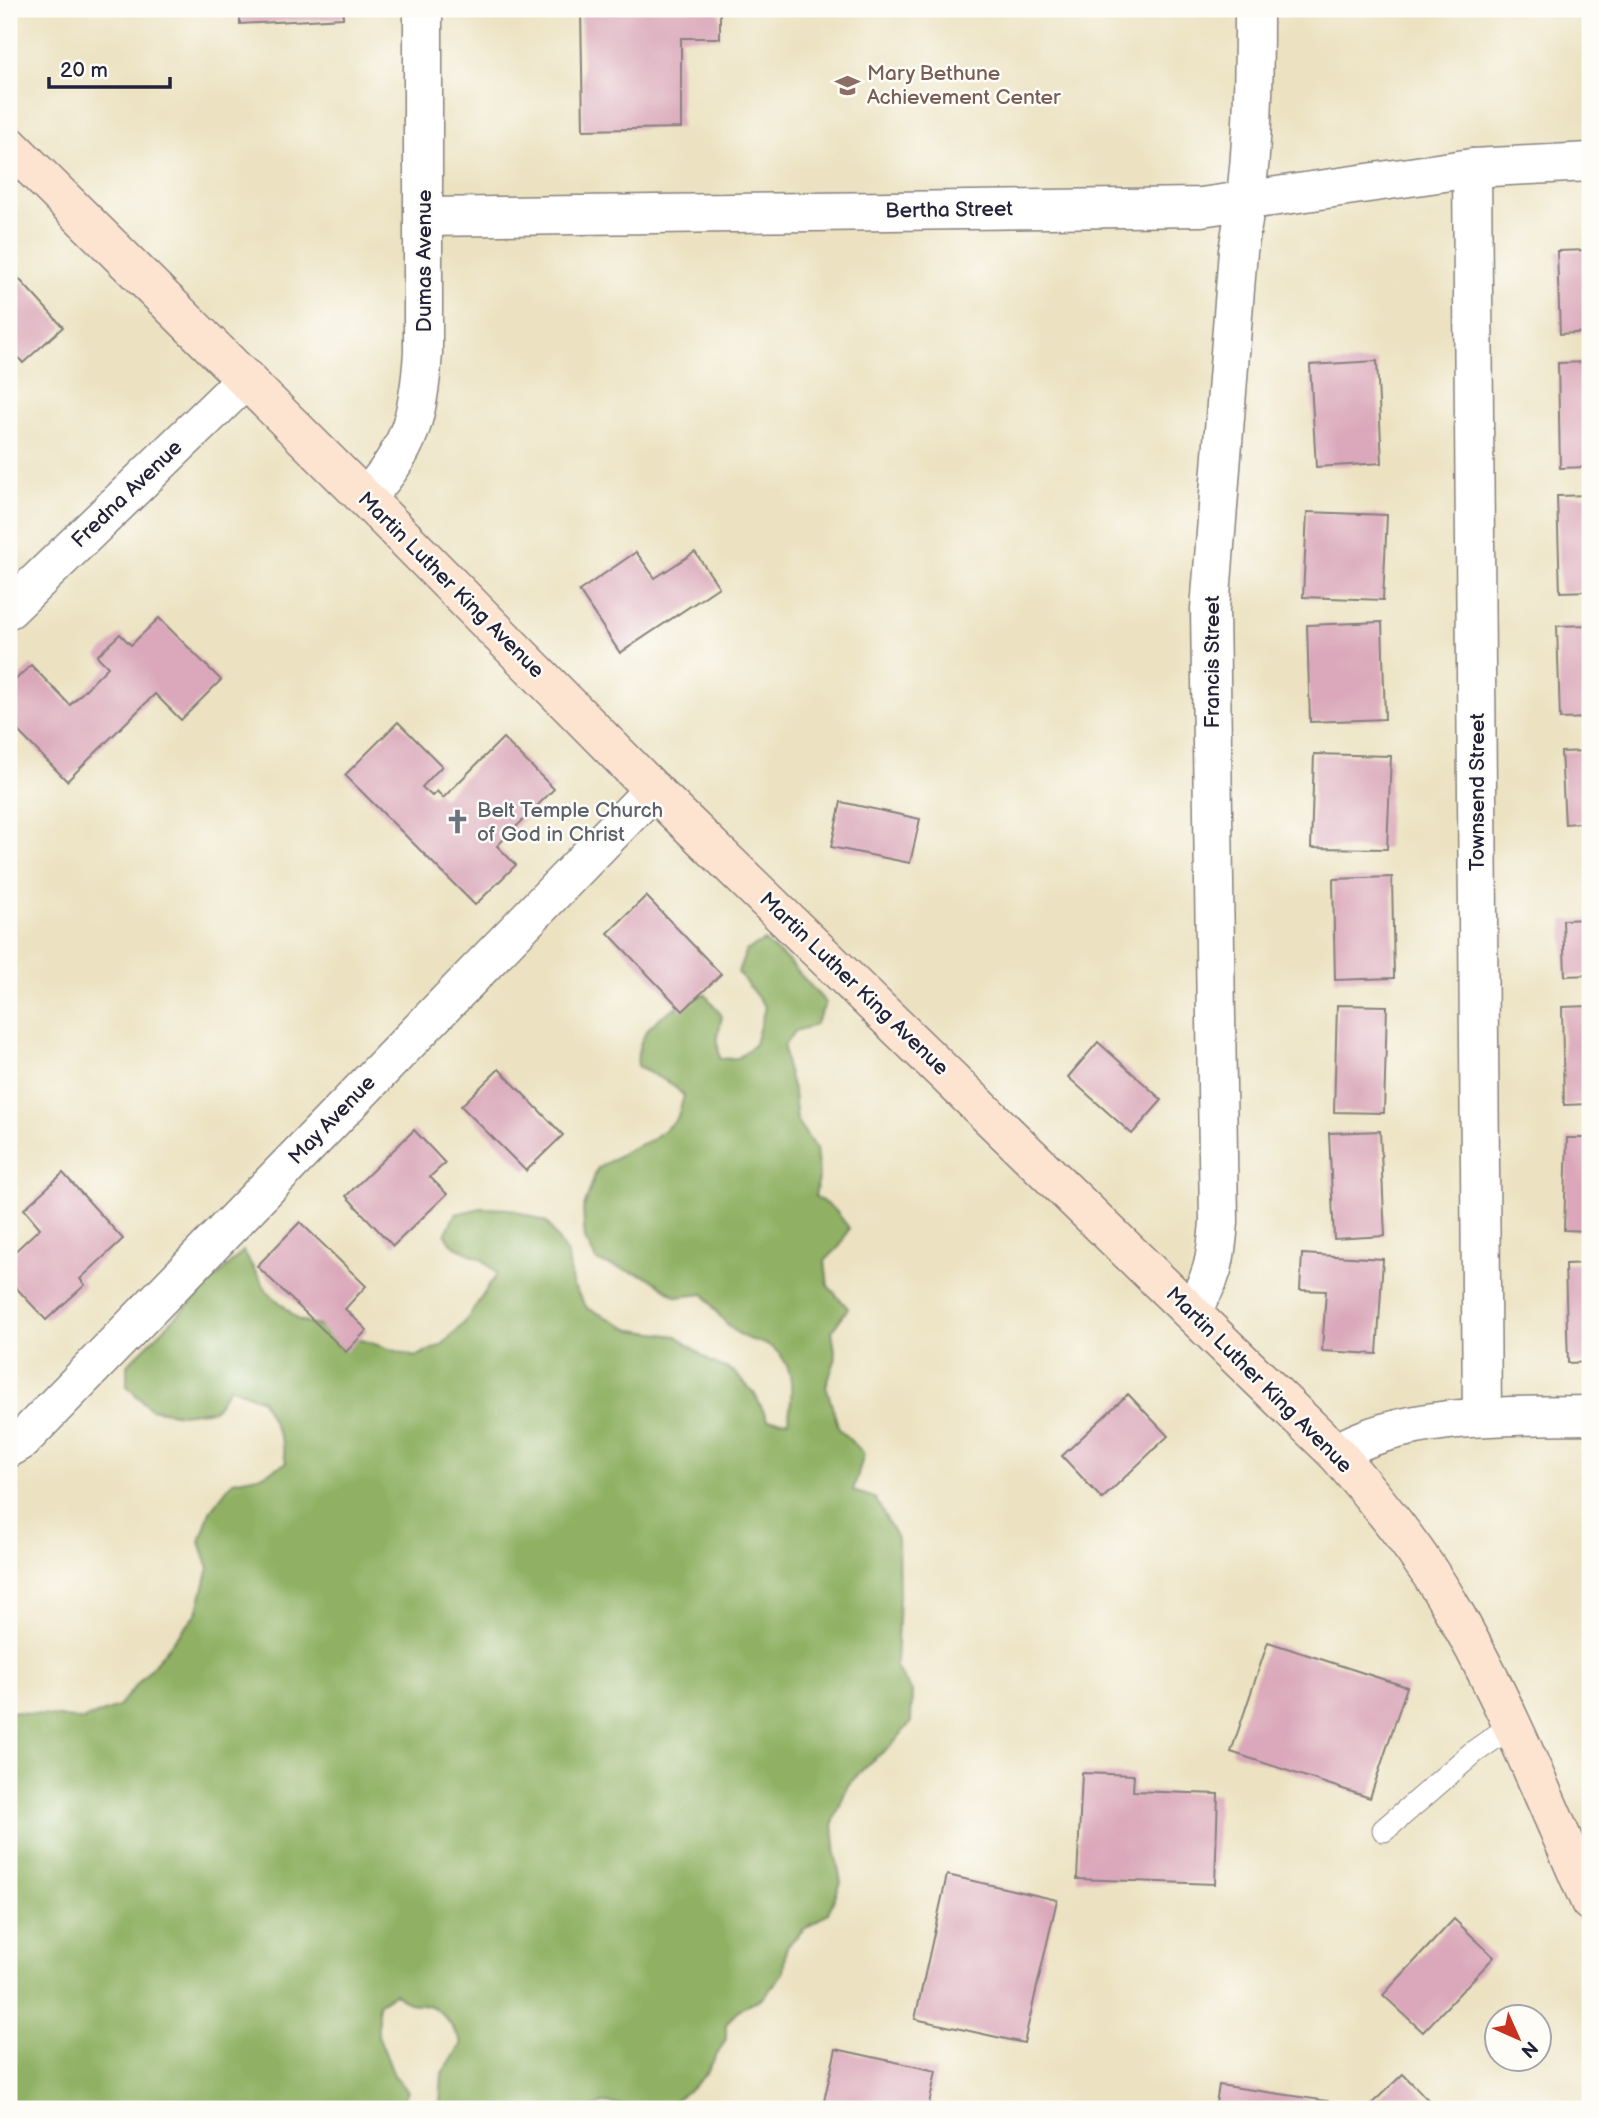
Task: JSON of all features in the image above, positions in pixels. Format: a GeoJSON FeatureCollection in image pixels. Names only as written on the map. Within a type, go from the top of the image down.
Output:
{"type":"FeatureCollection","features":[{"type":"Feature","properties":{"kind":"street","name":"Dumas Avenue"},"geometry":{"type":"LineString","coordinates":[[365,498],[396,461],[415,418],[421,394],[423,9]]}},
{"type":"Feature","properties":{"kind":"street","name":"Francis Street"},"geometry":{"type":"LineString","coordinates":[[1190,1311],[1204,1293],[1212,1276],[1219,1222],[1210,609],[1238,251],[1248,200],[1254,97],[1254,9]]}},
{"type":"Feature","properties":{"kind":"street","name":"Martin Luther King Avenue"},"geometry":{"type":"LineString","coordinates":[[9,145],[365,498],[653,790],[1336,1454],[1374,1497],[1453,1609],[1481,1661],[1590,1902]]}},
{"type":"Feature","properties":{"kind":"street","name":"Bertha Street"},"geometry":{"type":"LineString","coordinates":[[424,217],[1201,207],[1472,168],[1590,162]]}},
{"type":"Feature","properties":{"kind":"street","name":"Townsend Street"},"geometry":{"type":"LineString","coordinates":[[1472,168],[1482,1417]]}},
{"type":"Feature","properties":{"kind":"street","name":"Fredna Avenue"},"geometry":{"type":"LineString","coordinates":[[9,609],[246,379]]}},
{"type":"Feature","properties":{"kind":"street","name":"May Avenue"},"geometry":{"type":"LineString","coordinates":[[9,1448],[31,1431],[653,790]]}},
{"type":"Feature","properties":{"kind":"street"},"geometry":{"type":"LineString","coordinates":[[1336,1454],[1373,1435],[1482,1417],[1590,1415]]}},
{"type":"Feature","properties":{"kind":"lane"},"geometry":{"type":"LineString","coordinates":[[1384,1830],[1474,1752],[1511,1726]]}},
{"type":"Feature","properties":{"kind":"green space"},"geometry":{"type":"Polygon","coordinates":[[[764,941],[789,962],[826,1003],[815,1025],[795,1031],[784,1046],[797,1121],[816,1149],[819,1177],[815,1196],[836,1211],[849,1228],[840,1246],[825,1261],[828,1286],[848,1308],[832,1331],[836,1358],[826,1386],[839,1429],[864,1454],[853,1491],[875,1498],[898,1540],[896,1668],[912,1691],[911,1722],[892,1745],[869,1763],[848,1785],[833,1823],[841,1883],[828,1913],[803,1930],[786,1947],[783,1973],[764,1997],[738,2010],[726,2024],[726,2039],[706,2074],[692,2088],[661,2109],[603,2103],[591,2109],[448,2109],[440,2104],[442,2074],[462,2043],[448,2020],[438,2010],[427,2005],[408,2003],[395,1993],[378,2004],[378,2035],[394,2075],[408,2091],[399,2109],[9,2109],[9,1711],[83,1720],[118,1707],[197,1613],[209,1568],[200,1542],[210,1511],[233,1481],[263,1475],[286,1463],[282,1441],[262,1400],[230,1387],[214,1410],[181,1414],[150,1409],[127,1386],[127,1365],[243,1251],[267,1291],[299,1320],[415,1357],[442,1345],[465,1322],[497,1274],[482,1259],[455,1247],[445,1235],[455,1214],[481,1208],[510,1209],[547,1222],[568,1256],[572,1284],[587,1308],[633,1330],[677,1336],[711,1362],[733,1371],[754,1393],[768,1420],[788,1421],[791,1380],[779,1354],[771,1347],[734,1331],[704,1294],[677,1297],[648,1277],[598,1262],[585,1240],[583,1210],[597,1169],[628,1150],[653,1139],[677,1119],[684,1096],[672,1084],[638,1067],[642,1040],[657,1020],[680,1005],[705,994],[722,1016],[717,1040],[720,1059],[738,1058],[755,1044],[765,1007],[738,972],[746,951],[764,941]]]}},
{"type":"Feature","properties":{"kind":"building"},"geometry":{"type":"Polygon","coordinates":[[[240,9],[343,9],[343,18],[240,24],[240,9]]]}},
{"type":"Feature","properties":{"kind":"building"},"geometry":{"type":"Polygon","coordinates":[[[581,9],[720,9],[720,38],[681,38],[681,128],[583,130],[581,9]]]}},
{"type":"Feature","properties":{"kind":"building"},"geometry":{"type":"Polygon","coordinates":[[[1590,250],[1590,332],[1560,334],[1557,251],[1590,250]]]}},
{"type":"Feature","properties":{"kind":"building"},"geometry":{"type":"Polygon","coordinates":[[[9,268],[63,327],[23,363],[9,347],[9,268]]]}},
{"type":"Feature","properties":{"kind":"building"},"geometry":{"type":"Polygon","coordinates":[[[1377,361],[1382,463],[1316,467],[1310,365],[1377,361]]]}},
{"type":"Feature","properties":{"kind":"building"},"geometry":{"type":"Polygon","coordinates":[[[1590,362],[1590,467],[1560,468],[1558,363],[1590,362]]]}},
{"type":"Feature","properties":{"kind":"building"},"geometry":{"type":"Polygon","coordinates":[[[1590,495],[1590,591],[1560,592],[1557,496],[1590,495]]]}},
{"type":"Feature","properties":{"kind":"building"},"geometry":{"type":"Polygon","coordinates":[[[1307,512],[1387,515],[1383,600],[1303,597],[1307,512]]]}},
{"type":"Feature","properties":{"kind":"building"},"geometry":{"type":"Polygon","coordinates":[[[636,552],[655,578],[695,552],[719,587],[620,653],[579,591],[636,552]]]}},
{"type":"Feature","properties":{"kind":"building"},"geometry":{"type":"Polygon","coordinates":[[[159,618],[221,680],[181,720],[155,694],[67,781],[9,722],[9,686],[31,665],[70,705],[108,667],[97,656],[120,634],[131,645],[159,618]]]}},
{"type":"Feature","properties":{"kind":"building"},"geometry":{"type":"Polygon","coordinates":[[[1382,622],[1385,719],[1310,722],[1307,625],[1382,622]]]}},
{"type":"Feature","properties":{"kind":"building"},"geometry":{"type":"Polygon","coordinates":[[[1590,625],[1590,718],[1560,719],[1557,626],[1590,625]]]}},
{"type":"Feature","properties":{"kind":"building","name":"Belt Temple Church of God in Christ"},"geometry":{"type":"Polygon","coordinates":[[[398,722],[442,766],[422,787],[432,796],[437,791],[443,798],[503,738],[554,789],[497,846],[516,865],[475,905],[345,775],[398,722]]]}},
{"type":"Feature","properties":{"kind":"building"},"geometry":{"type":"Polygon","coordinates":[[[1590,751],[1590,822],[1565,824],[1561,752],[1590,751]]]}},
{"type":"Feature","properties":{"kind":"building"},"geometry":{"type":"Polygon","coordinates":[[[1314,754],[1391,756],[1387,849],[1311,848],[1314,754]]]}},
{"type":"Feature","properties":{"kind":"building"},"geometry":{"type":"Polygon","coordinates":[[[841,802],[920,819],[910,863],[831,847],[841,802]]]}},
{"type":"Feature","properties":{"kind":"building"},"geometry":{"type":"Polygon","coordinates":[[[1392,877],[1394,978],[1335,980],[1333,879],[1392,877]]]}},
{"type":"Feature","properties":{"kind":"building"},"geometry":{"type":"Polygon","coordinates":[[[646,896],[721,974],[683,1011],[608,933],[646,896]]]}},
{"type":"Feature","properties":{"kind":"building"},"geometry":{"type":"Polygon","coordinates":[[[1590,919],[1590,975],[1565,976],[1563,920],[1590,919]]]}},
{"type":"Feature","properties":{"kind":"building"},"geometry":{"type":"Polygon","coordinates":[[[1337,1005],[1387,1006],[1384,1113],[1334,1112],[1337,1005]]]}},
{"type":"Feature","properties":{"kind":"building"},"geometry":{"type":"Polygon","coordinates":[[[1590,1006],[1590,1104],[1564,1105],[1562,1007],[1590,1006]]]}},
{"type":"Feature","properties":{"kind":"building"},"geometry":{"type":"Polygon","coordinates":[[[1098,1042],[1162,1100],[1132,1134],[1068,1077],[1098,1042]]]}},
{"type":"Feature","properties":{"kind":"building"},"geometry":{"type":"Polygon","coordinates":[[[499,1069],[563,1135],[526,1171],[461,1106],[499,1069]]]}},
{"type":"Feature","properties":{"kind":"building"},"geometry":{"type":"Polygon","coordinates":[[[414,1130],[445,1163],[430,1177],[447,1194],[393,1246],[346,1196],[414,1130]]]}},
{"type":"Feature","properties":{"kind":"building"},"geometry":{"type":"Polygon","coordinates":[[[1380,1131],[1385,1236],[1334,1239],[1329,1133],[1380,1131]]]}},
{"type":"Feature","properties":{"kind":"building"},"geometry":{"type":"Polygon","coordinates":[[[1567,1138],[1590,1138],[1590,1231],[1564,1230],[1567,1138]]]}},
{"type":"Feature","properties":{"kind":"building"},"geometry":{"type":"Polygon","coordinates":[[[63,1173],[123,1239],[80,1279],[85,1285],[46,1320],[9,1280],[9,1257],[40,1228],[24,1209],[63,1173]]]}},
{"type":"Feature","properties":{"kind":"building"},"geometry":{"type":"Polygon","coordinates":[[[300,1222],[366,1286],[345,1309],[367,1330],[346,1352],[257,1266],[300,1222]]]}},
{"type":"Feature","properties":{"kind":"building"},"geometry":{"type":"Polygon","coordinates":[[[1302,1254],[1383,1259],[1377,1354],[1322,1351],[1326,1291],[1300,1290],[1302,1254]]]}},
{"type":"Feature","properties":{"kind":"building"},"geometry":{"type":"Polygon","coordinates":[[[1590,1263],[1590,1362],[1568,1363],[1565,1264],[1590,1263]]]}},
{"type":"Feature","properties":{"kind":"building"},"geometry":{"type":"Polygon","coordinates":[[[1128,1394],[1168,1436],[1102,1499],[1062,1456],[1128,1394]]]}},
{"type":"Feature","properties":{"kind":"building"},"geometry":{"type":"Polygon","coordinates":[[[1268,1642],[1407,1687],[1370,1798],[1231,1752],[1268,1642]]]}},
{"type":"Feature","properties":{"kind":"building"},"geometry":{"type":"Polygon","coordinates":[[[1082,1773],[1134,1775],[1133,1791],[1218,1794],[1215,1884],[1077,1879],[1082,1773]]]}},
{"type":"Feature","properties":{"kind":"building"},"geometry":{"type":"Polygon","coordinates":[[[947,1875],[1057,1900],[1024,2043],[915,2019],[947,1875]]]}},
{"type":"Feature","properties":{"kind":"building"},"geometry":{"type":"Polygon","coordinates":[[[1454,1919],[1494,1957],[1423,2032],[1383,1995],[1454,1919]]]}},
{"type":"Feature","properties":{"kind":"building"},"geometry":{"type":"Polygon","coordinates":[[[836,2049],[936,2071],[928,2109],[822,2109],[836,2049]]]}},
{"type":"Feature","properties":{"kind":"building"},"geometry":{"type":"Polygon","coordinates":[[[1403,2074],[1437,2109],[1366,2109],[1403,2074]]]}},
{"type":"Feature","properties":{"kind":"building"},"geometry":{"type":"Polygon","coordinates":[[[1219,2085],[1328,2101],[1327,2109],[1215,2109],[1219,2085]]]}},
{"type":"Feature","properties":{"kind":"place","name":"Mary Bethune Achievement Center"},"geometry":{"type":"Point","coordinates":[847,85]}},
{"type":"Feature","properties":{"kind":"place","name":"Belt Temple Church of God in Christ"},"geometry":{"type":"Point","coordinates":[457,822]}}]}
